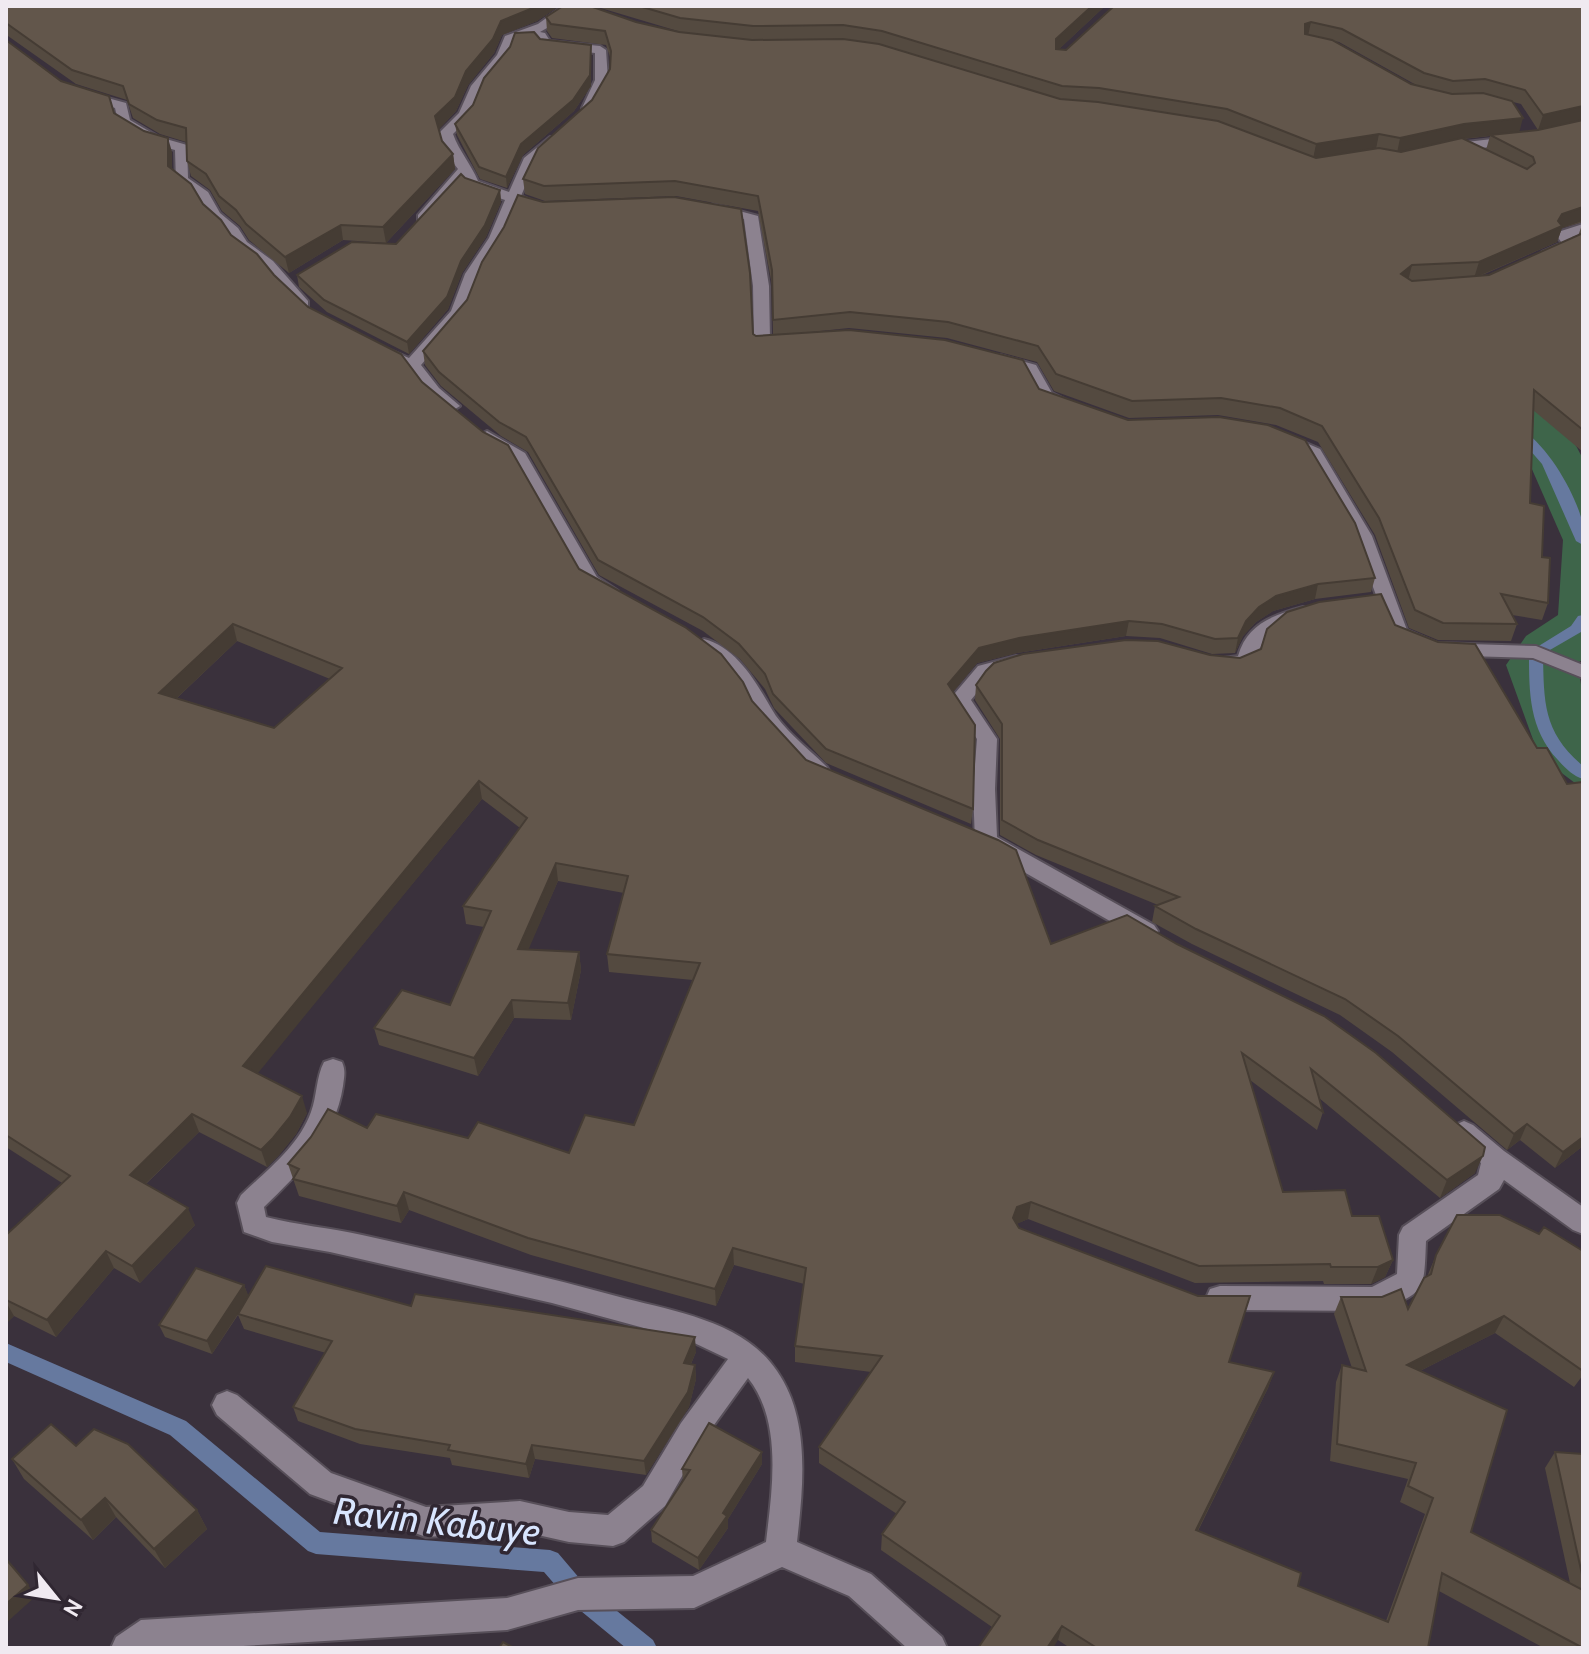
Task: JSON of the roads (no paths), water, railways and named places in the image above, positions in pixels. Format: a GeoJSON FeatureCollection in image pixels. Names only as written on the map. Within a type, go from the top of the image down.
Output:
{"type":"FeatureCollection","features":[{"type":"Feature","properties":{"kind":"street"},"geometry":{"type":"LineString","coordinates":[[523,36],[575,7]]}},
{"type":"Feature","properties":{"kind":"street"},"geometry":{"type":"LineString","coordinates":[[412,365],[458,312],[473,274],[496,238],[512,197],[529,161],[569,128],[600,93],[604,66],[600,50],[545,44],[541,36],[509,39],[503,56],[477,86],[465,115],[446,133],[454,155],[466,169],[472,184],[512,197],[544,208],[557,207]]}},
{"type":"Feature","properties":{"kind":"street"},"geometry":{"type":"LineString","coordinates":[[60,81],[71,90],[121,106],[124,122],[154,140],[182,148],[181,179],[203,195],[214,215],[233,231],[241,245],[290,282],[319,318]]}},
{"type":"Feature","properties":{"kind":"street"},"geometry":{"type":"LineString","coordinates":[[1435,151],[1533,138],[1527,129]]}},
{"type":"Feature","properties":{"kind":"street"},"geometry":{"type":"LineString","coordinates":[[1460,146],[1485,158]]}},
{"type":"Feature","properties":{"kind":"street"},"geometry":{"type":"LineString","coordinates":[[408,233],[466,169]]}},
{"type":"Feature","properties":{"kind":"street"},"geometry":{"type":"LineString","coordinates":[[702,206],[751,216],[761,286],[762,344],[806,340]]}},
{"type":"Feature","properties":{"kind":"street"},"geometry":{"type":"LineString","coordinates":[[1537,259],[1571,244],[1563,235],[1583,228]]}},
{"type":"Feature","properties":{"kind":"street"},"geometry":{"type":"LineString","coordinates":[[363,343],[412,365],[433,392],[493,442],[519,457],[590,581],[629,602]]}},
{"type":"Feature","properties":{"kind":"street"},"geometry":{"type":"LineString","coordinates":[[988,357],[1030,368],[1045,396],[1086,411]]}},
{"type":"Feature","properties":{"kind":"street"},"geometry":{"type":"LineString","coordinates":[[1270,432],[1311,449],[1363,536],[1399,634],[1434,649],[1536,652],[1583,672]]}},
{"type":"Feature","properties":{"kind":"street"},"geometry":{"type":"LineString","coordinates":[[1359,602],[1387,600]]}},
{"type":"Feature","properties":{"kind":"street"},"geometry":{"type":"LineString","coordinates":[[1196,660],[1246,662],[1251,640],[1271,623],[1316,609]]}},
{"type":"Feature","properties":{"kind":"street"},"geometry":{"type":"LineString","coordinates":[[682,631],[731,665],[756,696],[762,712],[816,771],[844,783]]}},
{"type":"Feature","properties":{"kind":"street"},"geometry":{"type":"LineString","coordinates":[[1030,660],[985,670],[960,699],[987,739],[988,766],[979,838],[1169,945]]}},
{"type":"Feature","properties":{"kind":"street"},"geometry":{"type":"LineString","coordinates":[[333,1069],[330,1102],[306,1151],[250,1203],[254,1224],[270,1231],[311,1236],[540,1286],[663,1321],[721,1342],[747,1356],[772,1388],[783,1428],[786,1496],[781,1551]]}},
{"type":"Feature","properties":{"kind":"street"},"geometry":{"type":"LineString","coordinates":[[1449,1120],[1495,1159],[1583,1222]]}},
{"type":"Feature","properties":{"kind":"street"},"geometry":{"type":"LineString","coordinates":[[1194,1298],[1375,1299],[1411,1281],[1413,1235],[1490,1181],[1495,1159]]}},
{"type":"Feature","properties":{"kind":"street"},"geometry":{"type":"LineString","coordinates":[[227,1405],[321,1484],[426,1522],[520,1516],[569,1527],[613,1531],[654,1496],[691,1433],[747,1356]]}},
{"type":"Feature","properties":{"kind":"street"},"geometry":{"type":"LineString","coordinates":[[127,1648],[141,1636],[507,1614],[578,1594],[694,1592],[781,1551],[860,1585],[931,1648]]}},
{"type":"Feature","properties":{"kind":"waterway"},"geometry":{"type":"LineString","coordinates":[[1514,430],[1527,439],[1548,464],[1583,541]]}},
{"type":"Feature","properties":{"kind":"waterway"},"geometry":{"type":"LineString","coordinates":[[1583,619],[1576,629],[1536,652],[1538,706],[1546,734],[1583,774]]}},
{"type":"Feature","properties":{"kind":"waterway","name":"Ravin Kabuye"},"geometry":{"type":"LineString","coordinates":[[6,1352],[178,1428],[316,1543],[550,1561],[578,1594],[645,1648]]}}]}
